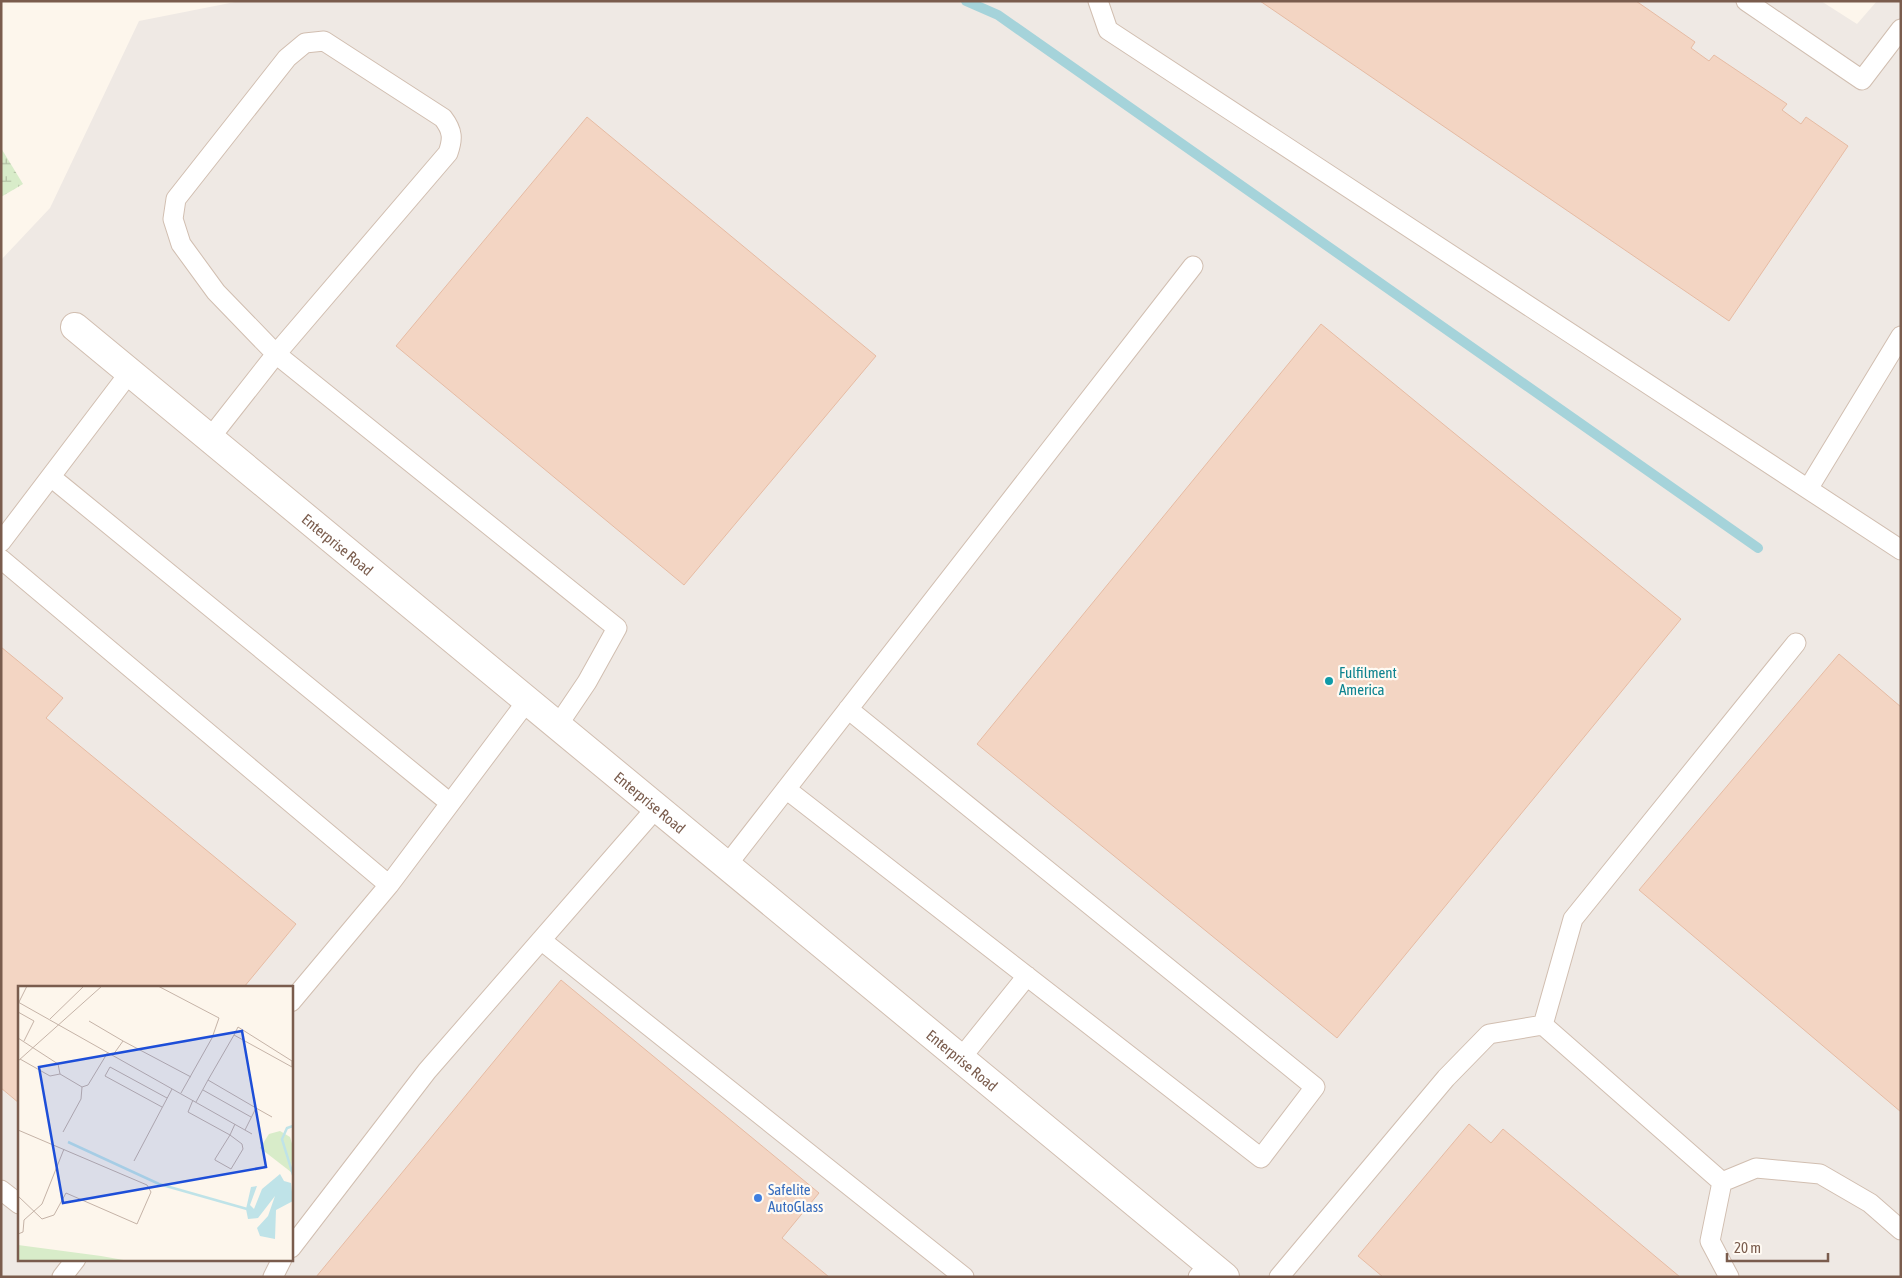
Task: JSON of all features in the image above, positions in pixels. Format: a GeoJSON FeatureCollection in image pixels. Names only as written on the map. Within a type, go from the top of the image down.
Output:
{"type":"FeatureCollection","features":[{"type":"Feature","properties":{"kind":"street","name":"Enterprise Road"},"geometry":{"type":"LineString","coordinates":[[75,327],[961,1058],[1211,1272]]}},
{"type":"Feature","properties":{"kind":"lane"},"geometry":{"type":"LineString","coordinates":[[1098,1],[1108,30],[1901,550]]}},
{"type":"Feature","properties":{"kind":"lane"},"geometry":{"type":"LineString","coordinates":[[1746,1],[1862,80],[1901,29]]}},
{"type":"Feature","properties":{"kind":"lane"},"geometry":{"type":"LineString","coordinates":[[210,438],[276,354],[448,153],[452,142],[451,128],[443,118],[324,42],[305,43],[287,58],[176,198],[173,219],[181,244],[216,292],[276,354],[617,628],[587,682],[558,726]]}},
{"type":"Feature","properties":{"kind":"lane"},"geometry":{"type":"LineString","coordinates":[[727,865],[1193,266]]}},
{"type":"Feature","properties":{"kind":"lane"},"geometry":{"type":"LineString","coordinates":[[1808,489],[1901,336]]}},
{"type":"Feature","properties":{"kind":"lane"},"geometry":{"type":"LineString","coordinates":[[1,542],[130,372]]}},
{"type":"Feature","properties":{"kind":"lane"},"geometry":{"type":"LineString","coordinates":[[51,476],[450,804]]}},
{"type":"Feature","properties":{"kind":"lane"},"geometry":{"type":"LineString","coordinates":[[1,559],[389,885]]}},
{"type":"Feature","properties":{"kind":"lane"},"geometry":{"type":"LineString","coordinates":[[1543,1025],[1573,919],[1796,643]]}},
{"type":"Feature","properties":{"kind":"lane"},"geometry":{"type":"LineString","coordinates":[[292,1001],[389,885],[528,701]]}},
{"type":"Feature","properties":{"kind":"lane"},"geometry":{"type":"LineString","coordinates":[[786,789],[1261,1158],[1315,1087],[848,709]]}},
{"type":"Feature","properties":{"kind":"lane"},"geometry":{"type":"LineString","coordinates":[[292,1247],[427,1071],[656,806]]}},
{"type":"Feature","properties":{"kind":"lane"},"geometry":{"type":"LineString","coordinates":[[541,940],[964,1277]]}},
{"type":"Feature","properties":{"kind":"lane"},"geometry":{"type":"LineString","coordinates":[[961,1058],[1027,976]]}},
{"type":"Feature","properties":{"kind":"lane"},"geometry":{"type":"LineString","coordinates":[[1543,1025],[1722,1182]]}},
{"type":"Feature","properties":{"kind":"lane"},"geometry":{"type":"LineString","coordinates":[[1278,1277],[1446,1078],[1489,1034],[1543,1025]]}},
{"type":"Feature","properties":{"kind":"lane"},"geometry":{"type":"LineString","coordinates":[[1722,1182],[1756,1168],[1820,1174],[1870,1203],[1901,1230]]}},
{"type":"Feature","properties":{"kind":"lane"},"geometry":{"type":"LineString","coordinates":[[1722,1182],[1710,1241],[1729,1277]]}},
{"type":"Feature","properties":{"kind":"lane"},"geometry":{"type":"LineString","coordinates":[[1,1190],[18,1203]]}},
{"type":"Feature","properties":{"kind":"lane"},"geometry":{"type":"LineString","coordinates":[[62,1277],[75,1260]]}},
{"type":"Feature","properties":{"kind":"lane"},"geometry":{"type":"LineString","coordinates":[[272,1277],[281,1260]]}},
{"type":"Feature","properties":{"kind":"shaded area"},"geometry":{"type":"Polygon","coordinates":[[[240,1],[1821,1],[1857,24],[1877,1],[1901,1],[1901,1277],[1,1277],[1,260],[50,208],[139,21],[240,1]]]}},
{"type":"Feature","properties":{"kind":"green space"},"geometry":{"type":"Polygon","coordinates":[[[1,148],[23,184],[1,197],[1,148]]]}},
{"type":"Feature","properties":{"kind":"building"},"geometry":{"type":"Polygon","coordinates":[[[1260,1],[1636,1],[1695,42],[1691,48],[1709,61],[1714,55],[1787,104],[1782,110],[1801,124],[1806,117],[1848,146],[1729,321],[1260,1]]]}},
{"type":"Feature","properties":{"kind":"building"},"geometry":{"type":"Polygon","coordinates":[[[587,117],[876,356],[684,585],[396,346],[587,117]]]}},
{"type":"Feature","properties":{"kind":"building","name":"Fulfilment America"},"geometry":{"type":"Polygon","coordinates":[[[1321,324],[1681,619],[1337,1038],[977,744],[1321,324]]]}},
{"type":"Feature","properties":{"kind":"building"},"geometry":{"type":"Polygon","coordinates":[[[1,647],[63,698],[46,718],[296,924],[245,986],[18,986],[18,1102],[1,1088],[1,647]]]}},
{"type":"Feature","properties":{"kind":"building"},"geometry":{"type":"Polygon","coordinates":[[[1839,654],[1901,707],[1901,1112],[1639,890],[1839,654]]]}},
{"type":"Feature","properties":{"kind":"building"},"geometry":{"type":"Polygon","coordinates":[[[561,980],[819,1193],[782,1238],[829,1277],[316,1277],[561,980]]]}},
{"type":"Feature","properties":{"kind":"building"},"geometry":{"type":"Polygon","coordinates":[[[1469,1124],[1491,1143],[1503,1129],[1680,1277],[1383,1277],[1358,1256],[1469,1124]]]}},
{"type":"Feature","properties":{"kind":"waterway"},"geometry":{"type":"LineString","coordinates":[[966,1],[998,15],[1758,548]]}},
{"type":"Feature","properties":{"kind":"place","name":"Fulfilment America"},"geometry":{"type":"Point","coordinates":[1329,681]}},
{"type":"Feature","properties":{"kind":"place","name":"Safelite AutoGlass"},"geometry":{"type":"Point","coordinates":[758,1198]}}]}
